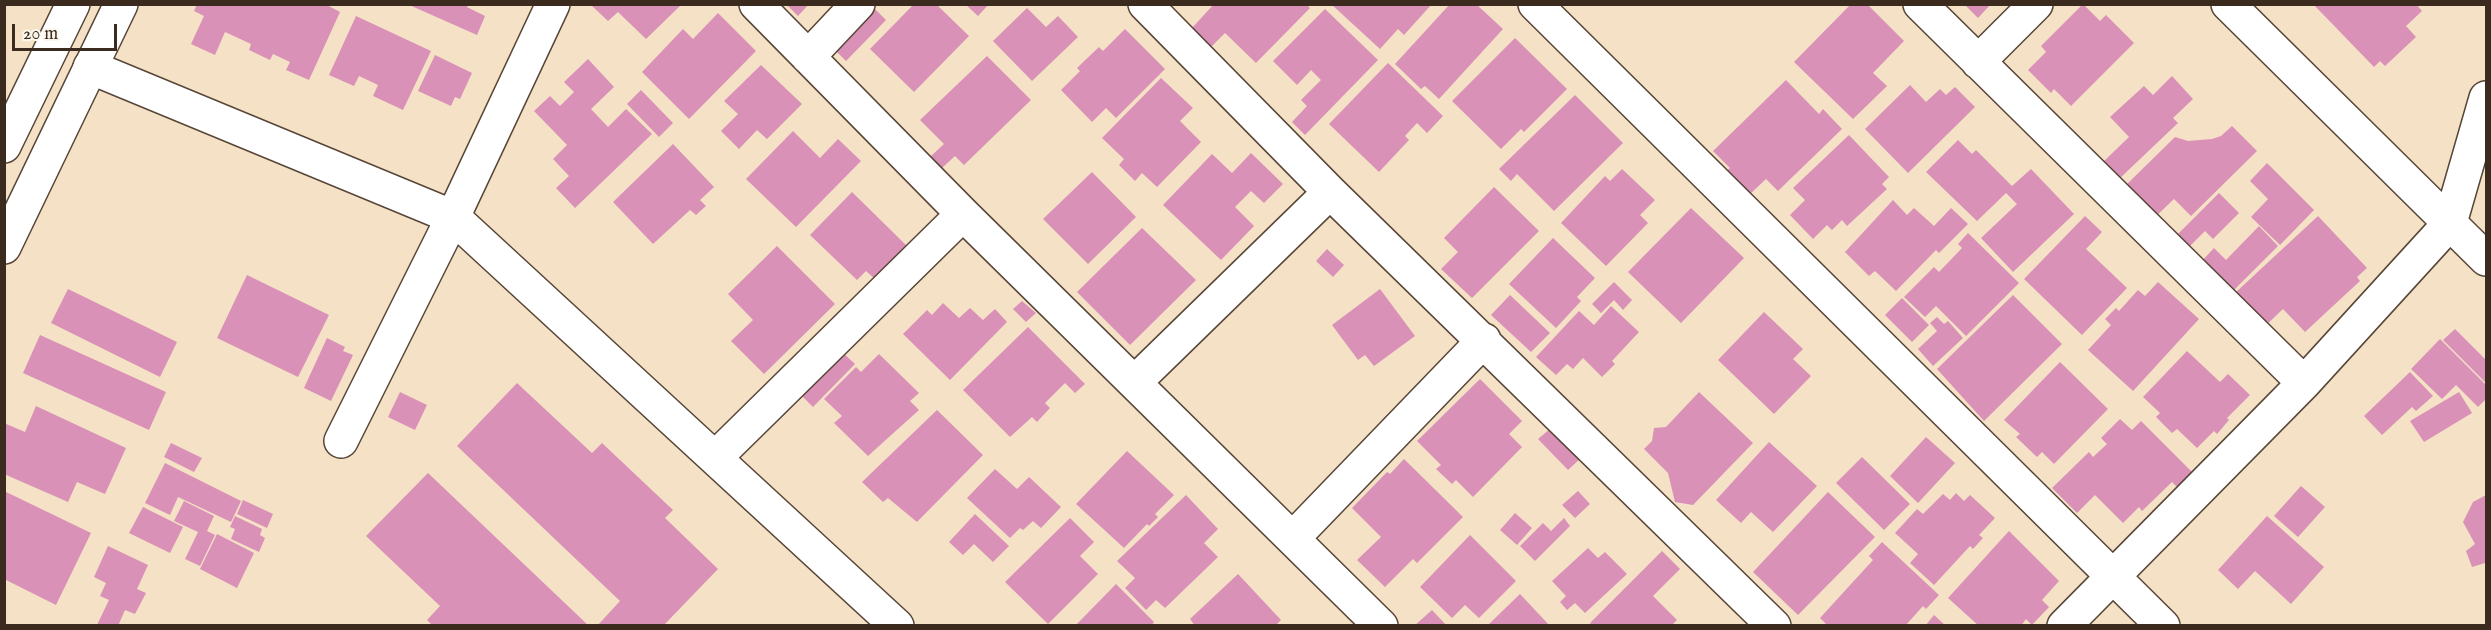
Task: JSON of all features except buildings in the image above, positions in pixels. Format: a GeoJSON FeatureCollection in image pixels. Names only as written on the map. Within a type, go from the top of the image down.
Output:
{"type":"FeatureCollection","features":[{"type":"Feature","properties":{"kind":"street"},"geometry":{"type":"LineString","coordinates":[[4,146],[73,4]]}},
{"type":"Feature","properties":{"kind":"street"},"geometry":{"type":"LineString","coordinates":[[4,247],[121,4]]}},
{"type":"Feature","properties":{"kind":"street"},"geometry":{"type":"LineString","coordinates":[[341,441],[453,217],[553,4]]}},
{"type":"Feature","properties":{"kind":"street"},"geometry":{"type":"LineString","coordinates":[[756,4],[963,214],[1136,381],[1381,626]]}},
{"type":"Feature","properties":{"kind":"street"},"geometry":{"type":"LineString","coordinates":[[808,57],[858,4]]}},
{"type":"Feature","properties":{"kind":"street"},"geometry":{"type":"LineString","coordinates":[[1535,4],[2163,626]]}},
{"type":"Feature","properties":{"kind":"street"},"geometry":{"type":"LineString","coordinates":[[1920,4],[2304,383]]}},
{"type":"Feature","properties":{"kind":"street"},"geometry":{"type":"LineString","coordinates":[[1978,62],[2036,4]]}},
{"type":"Feature","properties":{"kind":"street"},"geometry":{"type":"LineString","coordinates":[[2228,4],[2487,260]]}},
{"type":"Feature","properties":{"kind":"street"},"geometry":{"type":"LineString","coordinates":[[1155,8],[1330,192],[1484,340],[1774,626]]}},
{"type":"Feature","properties":{"kind":"street"},"geometry":{"type":"LineString","coordinates":[[90,67],[453,217],[717,456],[897,626]]}},
{"type":"Feature","properties":{"kind":"street"},"geometry":{"type":"LineString","coordinates":[[2064,626],[2304,383],[2450,223],[2487,98]]}},
{"type":"Feature","properties":{"kind":"street"},"geometry":{"type":"LineString","coordinates":[[1136,381],[1330,192]]}},
{"type":"Feature","properties":{"kind":"street"},"geometry":{"type":"LineString","coordinates":[[717,456],[963,214]]}},
{"type":"Feature","properties":{"kind":"street"},"geometry":{"type":"LineString","coordinates":[[1293,538],[1484,340]]}}]}
